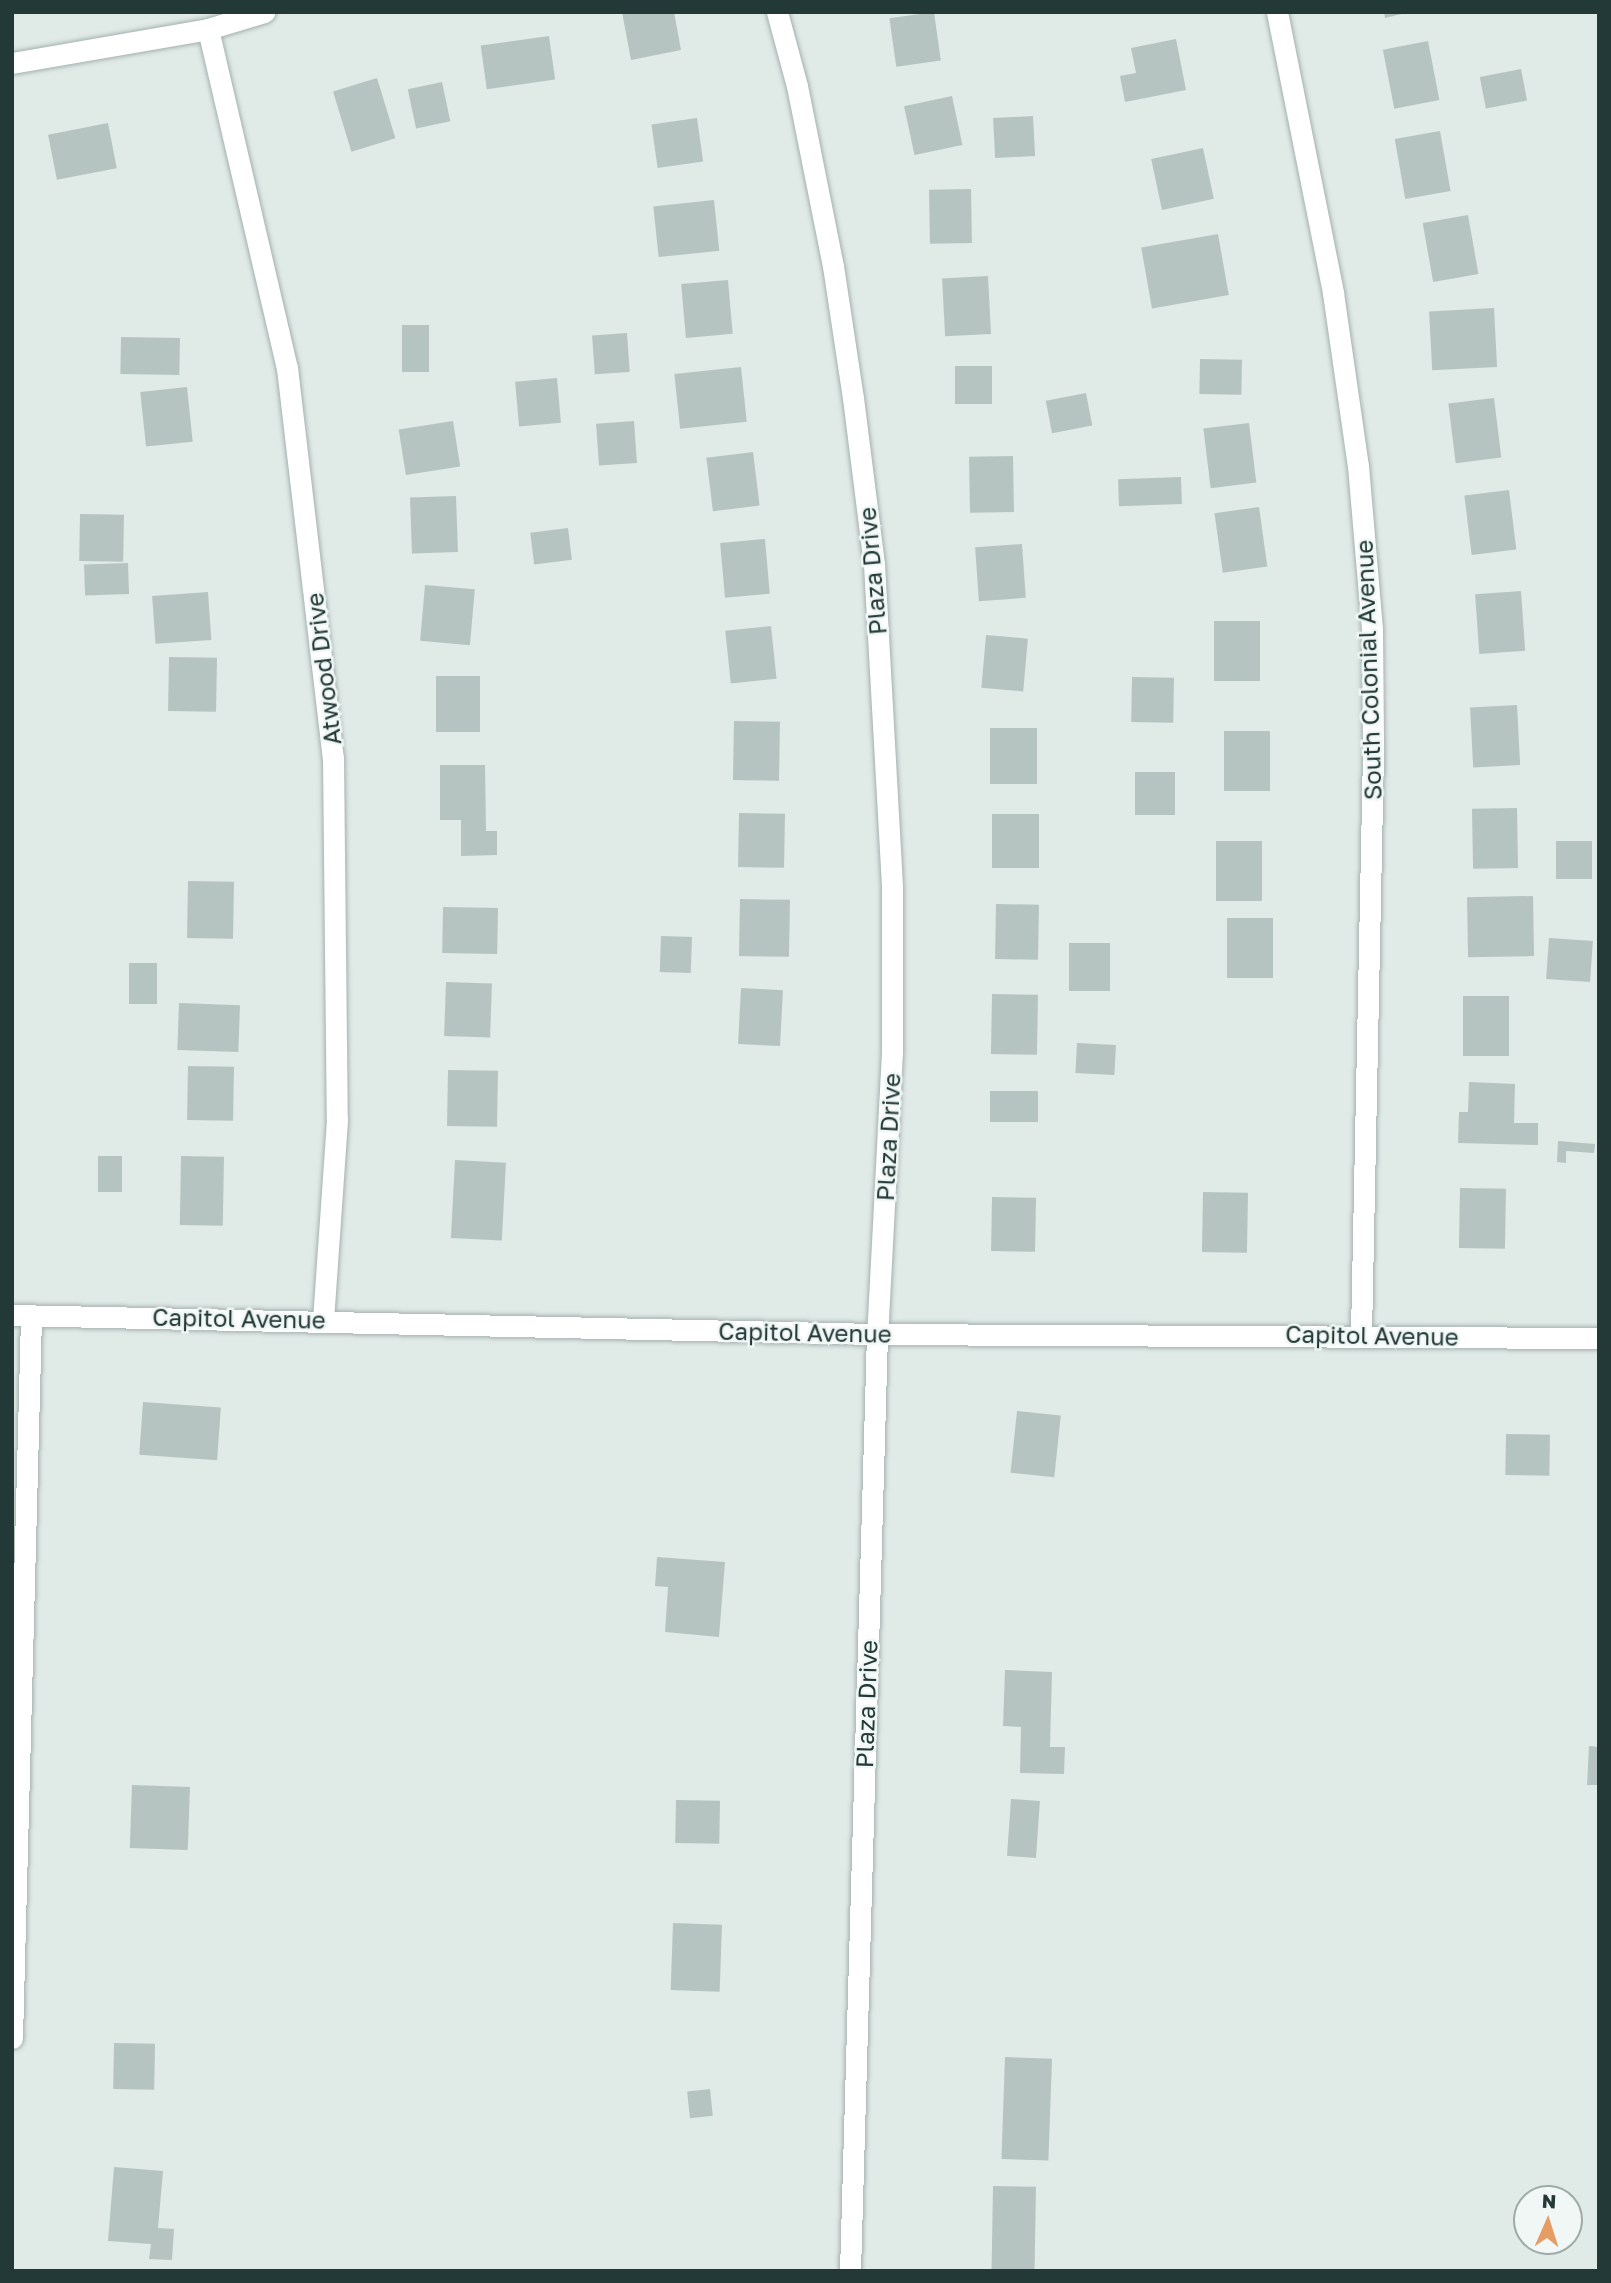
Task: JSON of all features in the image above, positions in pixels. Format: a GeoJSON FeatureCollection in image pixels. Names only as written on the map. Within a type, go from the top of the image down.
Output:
{"type":"FeatureCollection","features":[{"type":"Feature","properties":{"kind":"street"},"geometry":{"type":"LineString","coordinates":[[12,63],[208,29],[264,12]]}},
{"type":"Feature","properties":{"kind":"street","name":"Plaza Drive"},"geometry":{"type":"LineString","coordinates":[[778,12],[797,86],[833,266],[874,565],[892,888],[892,1052],[877,1334],[850,2271]]}},
{"type":"Feature","properties":{"kind":"street","name":"South Colonial Avenue"},"geometry":{"type":"LineString","coordinates":[[1277,12],[1333,293],[1358,466],[1372,628],[1373,766],[1360,1335]]}},
{"type":"Feature","properties":{"kind":"street","name":"Atwood Drive"},"geometry":{"type":"LineString","coordinates":[[208,29],[287,368],[333,757],[337,1120],[323,1320]]}},
{"type":"Feature","properties":{"kind":"street"},"geometry":{"type":"LineString","coordinates":[[12,2038],[22,1315]]}},
{"type":"Feature","properties":{"kind":"street","name":"Capitol Avenue"},"geometry":{"type":"LineString","coordinates":[[22,1315],[877,1334],[1599,1338]]}},
{"type":"Feature","properties":{"kind":"building"},"geometry":{"type":"Polygon","coordinates":[[[622,12],[674,12],[681,50],[631,60],[622,12]]]}},
{"type":"Feature","properties":{"kind":"building"},"geometry":{"type":"Polygon","coordinates":[[[934,12],[941,61],[896,67],[889,18],[934,12]]]}},
{"type":"Feature","properties":{"kind":"building"},"geometry":{"type":"Polygon","coordinates":[[[1384,12],[1406,12],[1406,13],[1385,18],[1384,12]]]}},
{"type":"Feature","properties":{"kind":"building"},"geometry":{"type":"Polygon","coordinates":[[[549,36],[555,80],[487,89],[481,46],[549,36]]]}},
{"type":"Feature","properties":{"kind":"building"},"geometry":{"type":"Polygon","coordinates":[[[1176,39],[1186,90],[1125,102],[1120,76],[1136,73],[1131,48],[1176,39]]]}},
{"type":"Feature","properties":{"kind":"building"},"geometry":{"type":"Polygon","coordinates":[[[1428,41],[1439,100],[1394,109],[1383,50],[1428,41]]]}},
{"type":"Feature","properties":{"kind":"building"},"geometry":{"type":"Polygon","coordinates":[[[1521,69],[1527,100],[1486,108],[1480,77],[1521,69]]]}},
{"type":"Feature","properties":{"kind":"building"},"geometry":{"type":"Polygon","coordinates":[[[377,78],[395,138],[351,152],[333,91],[377,78]]]}},
{"type":"Feature","properties":{"kind":"building"},"geometry":{"type":"Polygon","coordinates":[[[442,82],[450,121],[416,128],[408,89],[442,82]]]}},
{"type":"Feature","properties":{"kind":"building"},"geometry":{"type":"Polygon","coordinates":[[[952,96],[962,145],[914,155],[904,106],[952,96]]]}},
{"type":"Feature","properties":{"kind":"building"},"geometry":{"type":"Polygon","coordinates":[[[1033,116],[1035,156],[995,158],[993,118],[1033,116]]]}},
{"type":"Feature","properties":{"kind":"building"},"geometry":{"type":"Polygon","coordinates":[[[697,118],[703,162],[658,168],[651,124],[697,118]]]}},
{"type":"Feature","properties":{"kind":"building"},"geometry":{"type":"Polygon","coordinates":[[[108,123],[117,168],[57,180],[48,135],[108,123]]]}},
{"type":"Feature","properties":{"kind":"building"},"geometry":{"type":"Polygon","coordinates":[[[1440,131],[1451,191],[1405,199],[1395,139],[1440,131]]]}},
{"type":"Feature","properties":{"kind":"building"},"geometry":{"type":"Polygon","coordinates":[[[1203,148],[1214,199],[1162,210],[1151,159],[1203,148]]]}},
{"type":"Feature","properties":{"kind":"building"},"geometry":{"type":"Polygon","coordinates":[[[971,189],[972,243],[930,244],[929,190],[971,189]]]}},
{"type":"Feature","properties":{"kind":"building"},"geometry":{"type":"Polygon","coordinates":[[[714,200],[719,251],[659,257],[653,206],[714,200]]]}},
{"type":"Feature","properties":{"kind":"building"},"geometry":{"type":"Polygon","coordinates":[[[1468,215],[1478,274],[1433,282],[1423,223],[1468,215]]]}},
{"type":"Feature","properties":{"kind":"building"},"geometry":{"type":"Polygon","coordinates":[[[1218,234],[1229,295],[1152,309],[1141,248],[1218,234]]]}},
{"type":"Feature","properties":{"kind":"building"},"geometry":{"type":"Polygon","coordinates":[[[988,276],[991,334],[945,336],[942,278],[988,276]]]}},
{"type":"Feature","properties":{"kind":"building"},"geometry":{"type":"Polygon","coordinates":[[[728,280],[733,334],[686,338],[681,284],[728,280]]]}},
{"type":"Feature","properties":{"kind":"building"},"geometry":{"type":"Polygon","coordinates":[[[1494,308],[1497,367],[1432,370],[1429,311],[1494,308]]]}},
{"type":"Feature","properties":{"kind":"building"},"geometry":{"type":"Polygon","coordinates":[[[402,325],[429,325],[429,372],[402,372],[402,325]]]}},
{"type":"Feature","properties":{"kind":"building"},"geometry":{"type":"Polygon","coordinates":[[[627,333],[630,372],[595,374],[592,335],[627,333]]]}},
{"type":"Feature","properties":{"kind":"building"},"geometry":{"type":"Polygon","coordinates":[[[121,337],[180,338],[179,375],[120,374],[121,337]]]}},
{"type":"Feature","properties":{"kind":"building"},"geometry":{"type":"Polygon","coordinates":[[[1200,359],[1242,360],[1241,395],[1199,394],[1200,359]]]}},
{"type":"Feature","properties":{"kind":"building"},"geometry":{"type":"Polygon","coordinates":[[[955,366],[992,366],[992,404],[955,404],[955,366]]]}},
{"type":"Feature","properties":{"kind":"building"},"geometry":{"type":"Polygon","coordinates":[[[741,367],[747,422],[680,429],[674,374],[741,367]]]}},
{"type":"Feature","properties":{"kind":"building"},"geometry":{"type":"Polygon","coordinates":[[[557,378],[561,423],[519,426],[515,382],[557,378]]]}},
{"type":"Feature","properties":{"kind":"building"},"geometry":{"type":"Polygon","coordinates":[[[187,387],[193,442],[146,447],[140,392],[187,387]]]}},
{"type":"Feature","properties":{"kind":"building"},"geometry":{"type":"Polygon","coordinates":[[[1086,393],[1092,425],[1052,433],[1046,401],[1086,393]]]}},
{"type":"Feature","properties":{"kind":"building"},"geometry":{"type":"Polygon","coordinates":[[[1494,398],[1501,458],[1456,463],[1448,404],[1494,398]]]}},
{"type":"Feature","properties":{"kind":"building"},"geometry":{"type":"Polygon","coordinates":[[[453,421],[460,466],[406,475],[399,430],[453,421]]]}},
{"type":"Feature","properties":{"kind":"building"},"geometry":{"type":"Polygon","coordinates":[[[634,421],[637,463],[599,466],[596,424],[634,421]]]}},
{"type":"Feature","properties":{"kind":"building"},"geometry":{"type":"Polygon","coordinates":[[[1249,423],[1256,483],[1211,488],[1203,429],[1249,423]]]}},
{"type":"Feature","properties":{"kind":"building"},"geometry":{"type":"Polygon","coordinates":[[[753,452],[760,506],[713,511],[706,458],[753,452]]]}},
{"type":"Feature","properties":{"kind":"building"},"geometry":{"type":"Polygon","coordinates":[[[1013,456],[1014,512],[970,513],[969,457],[1013,456]]]}},
{"type":"Feature","properties":{"kind":"building"},"geometry":{"type":"Polygon","coordinates":[[[1181,477],[1182,504],[1119,506],[1118,479],[1181,477]]]}},
{"type":"Feature","properties":{"kind":"building"},"geometry":{"type":"Polygon","coordinates":[[[1509,490],[1516,550],[1472,555],[1464,495],[1509,490]]]}},
{"type":"Feature","properties":{"kind":"building"},"geometry":{"type":"Polygon","coordinates":[[[456,496],[458,552],[412,554],[410,498],[456,496]]]}},
{"type":"Feature","properties":{"kind":"building"},"geometry":{"type":"Polygon","coordinates":[[[1259,507],[1267,566],[1223,573],[1214,513],[1259,507]]]}},
{"type":"Feature","properties":{"kind":"building"},"geometry":{"type":"Polygon","coordinates":[[[80,514],[124,515],[123,562],[79,561],[80,514]]]}},
{"type":"Feature","properties":{"kind":"building"},"geometry":{"type":"Polygon","coordinates":[[[568,528],[572,560],[534,564],[530,533],[568,528]]]}},
{"type":"Feature","properties":{"kind":"building"},"geometry":{"type":"Polygon","coordinates":[[[765,539],[770,594],[725,598],[720,543],[765,539]]]}},
{"type":"Feature","properties":{"kind":"building"},"geometry":{"type":"Polygon","coordinates":[[[1022,544],[1026,598],[979,601],[975,547],[1022,544]]]}},
{"type":"Feature","properties":{"kind":"building"},"geometry":{"type":"Polygon","coordinates":[[[128,563],[129,594],[85,596],[84,565],[128,563]]]}},
{"type":"Feature","properties":{"kind":"building"},"geometry":{"type":"Polygon","coordinates":[[[425,585],[475,589],[470,645],[420,641],[425,585]]]}},
{"type":"Feature","properties":{"kind":"building"},"geometry":{"type":"Polygon","coordinates":[[[1521,591],[1525,651],[1479,654],[1475,594],[1521,591]]]}},
{"type":"Feature","properties":{"kind":"building"},"geometry":{"type":"Polygon","coordinates":[[[208,592],[211,640],[155,644],[152,596],[208,592]]]}},
{"type":"Feature","properties":{"kind":"building"},"geometry":{"type":"Polygon","coordinates":[[[1214,621],[1260,621],[1260,681],[1214,681],[1214,621]]]}},
{"type":"Feature","properties":{"kind":"building"},"geometry":{"type":"Polygon","coordinates":[[[771,626],[777,679],[731,684],[725,631],[771,626]]]}},
{"type":"Feature","properties":{"kind":"building"},"geometry":{"type":"Polygon","coordinates":[[[986,635],[1028,639],[1023,691],[981,688],[986,635]]]}},
{"type":"Feature","properties":{"kind":"building"},"geometry":{"type":"Polygon","coordinates":[[[169,657],[217,658],[216,712],[168,711],[169,657]]]}},
{"type":"Feature","properties":{"kind":"building"},"geometry":{"type":"Polygon","coordinates":[[[436,676],[480,676],[480,732],[436,732],[436,676]]]}},
{"type":"Feature","properties":{"kind":"building"},"geometry":{"type":"Polygon","coordinates":[[[1132,677],[1174,678],[1173,723],[1131,722],[1132,677]]]}},
{"type":"Feature","properties":{"kind":"building"},"geometry":{"type":"Polygon","coordinates":[[[1517,705],[1520,765],[1473,767],[1470,707],[1517,705]]]}},
{"type":"Feature","properties":{"kind":"building"},"geometry":{"type":"Polygon","coordinates":[[[734,721],[780,722],[779,781],[733,780],[734,721]]]}},
{"type":"Feature","properties":{"kind":"building"},"geometry":{"type":"Polygon","coordinates":[[[990,728],[1037,728],[1037,784],[990,784],[990,728]]]}},
{"type":"Feature","properties":{"kind":"building"},"geometry":{"type":"Polygon","coordinates":[[[1224,731],[1270,731],[1270,791],[1224,791],[1224,731]]]}},
{"type":"Feature","properties":{"kind":"building"},"geometry":{"type":"Polygon","coordinates":[[[440,765],[485,765],[486,831],[497,831],[497,855],[461,856],[461,820],[440,820],[440,765]]]}},
{"type":"Feature","properties":{"kind":"building"},"geometry":{"type":"Polygon","coordinates":[[[1135,772],[1175,772],[1175,815],[1135,815],[1135,772]]]}},
{"type":"Feature","properties":{"kind":"building"},"geometry":{"type":"Polygon","coordinates":[[[1517,808],[1518,868],[1473,869],[1472,809],[1517,808]]]}},
{"type":"Feature","properties":{"kind":"building"},"geometry":{"type":"Polygon","coordinates":[[[739,813],[785,814],[784,868],[738,867],[739,813]]]}},
{"type":"Feature","properties":{"kind":"building"},"geometry":{"type":"Polygon","coordinates":[[[992,814],[1039,814],[1039,868],[992,868],[992,814]]]}},
{"type":"Feature","properties":{"kind":"building"},"geometry":{"type":"Polygon","coordinates":[[[1216,841],[1262,841],[1262,901],[1216,901],[1216,841]]]}},
{"type":"Feature","properties":{"kind":"building"},"geometry":{"type":"Polygon","coordinates":[[[1556,841],[1592,841],[1592,879],[1556,879],[1556,841]]]}},
{"type":"Feature","properties":{"kind":"building"},"geometry":{"type":"Polygon","coordinates":[[[188,881],[234,882],[233,939],[187,938],[188,881]]]}},
{"type":"Feature","properties":{"kind":"building"},"geometry":{"type":"Polygon","coordinates":[[[1533,896],[1534,956],[1468,957],[1467,897],[1533,896]]]}},
{"type":"Feature","properties":{"kind":"building"},"geometry":{"type":"Polygon","coordinates":[[[740,899],[790,900],[789,957],[739,956],[740,899]]]}},
{"type":"Feature","properties":{"kind":"building"},"geometry":{"type":"Polygon","coordinates":[[[996,904],[1039,905],[1038,960],[995,959],[996,904]]]}},
{"type":"Feature","properties":{"kind":"building"},"geometry":{"type":"Polygon","coordinates":[[[443,907],[498,908],[497,954],[442,953],[443,907]]]}},
{"type":"Feature","properties":{"kind":"building"},"geometry":{"type":"Polygon","coordinates":[[[1227,918],[1273,918],[1273,978],[1227,978],[1227,918]]]}},
{"type":"Feature","properties":{"kind":"building"},"geometry":{"type":"Polygon","coordinates":[[[661,936],[692,937],[691,973],[660,972],[661,936]]]}},
{"type":"Feature","properties":{"kind":"building"},"geometry":{"type":"Polygon","coordinates":[[[1549,938],[1593,941],[1590,982],[1546,979],[1549,938]]]}},
{"type":"Feature","properties":{"kind":"building"},"geometry":{"type":"Polygon","coordinates":[[[1069,943],[1110,943],[1110,991],[1069,991],[1069,943]]]}},
{"type":"Feature","properties":{"kind":"building"},"geometry":{"type":"Polygon","coordinates":[[[129,963],[157,963],[157,1004],[129,1004],[129,963]]]}},
{"type":"Feature","properties":{"kind":"building"},"geometry":{"type":"Polygon","coordinates":[[[446,982],[492,984],[490,1038],[444,1036],[446,982]]]}},
{"type":"Feature","properties":{"kind":"building"},"geometry":{"type":"Polygon","coordinates":[[[741,988],[783,990],[780,1046],[738,1044],[741,988]]]}},
{"type":"Feature","properties":{"kind":"building"},"geometry":{"type":"Polygon","coordinates":[[[992,994],[1038,995],[1037,1055],[991,1054],[992,994]]]}},
{"type":"Feature","properties":{"kind":"building"},"geometry":{"type":"Polygon","coordinates":[[[1463,996],[1509,996],[1509,1056],[1463,1056],[1463,996]]]}},
{"type":"Feature","properties":{"kind":"building"},"geometry":{"type":"Polygon","coordinates":[[[179,1003],[240,1005],[238,1052],[177,1050],[179,1003]]]}},
{"type":"Feature","properties":{"kind":"building"},"geometry":{"type":"Polygon","coordinates":[[[1077,1043],[1116,1045],[1114,1075],[1075,1073],[1077,1043]]]}},
{"type":"Feature","properties":{"kind":"building"},"geometry":{"type":"Polygon","coordinates":[[[188,1066],[234,1067],[233,1121],[187,1120],[188,1066]]]}},
{"type":"Feature","properties":{"kind":"building"},"geometry":{"type":"Polygon","coordinates":[[[448,1070],[498,1071],[497,1127],[447,1126],[448,1070]]]}},
{"type":"Feature","properties":{"kind":"building"},"geometry":{"type":"Polygon","coordinates":[[[1469,1082],[1515,1084],[1514,1123],[1538,1123],[1538,1145],[1458,1143],[1459,1112],[1468,1112],[1469,1082]]]}},
{"type":"Feature","properties":{"kind":"building"},"geometry":{"type":"Polygon","coordinates":[[[990,1091],[1038,1091],[1038,1122],[990,1122],[990,1091]]]}},
{"type":"Feature","properties":{"kind":"building"},"geometry":{"type":"Polygon","coordinates":[[[1558,1141],[1595,1144],[1594,1153],[1566,1151],[1566,1163],[1557,1162],[1558,1141]]]}},
{"type":"Feature","properties":{"kind":"building"},"geometry":{"type":"Polygon","coordinates":[[[98,1156],[122,1156],[122,1192],[98,1192],[98,1156]]]}},
{"type":"Feature","properties":{"kind":"building"},"geometry":{"type":"Polygon","coordinates":[[[181,1156],[224,1157],[223,1226],[180,1225],[181,1156]]]}},
{"type":"Feature","properties":{"kind":"building"},"geometry":{"type":"Polygon","coordinates":[[[455,1160],[506,1163],[502,1241],[451,1238],[455,1160]]]}},
{"type":"Feature","properties":{"kind":"building"},"geometry":{"type":"Polygon","coordinates":[[[1460,1188],[1506,1189],[1505,1249],[1459,1248],[1460,1188]]]}},
{"type":"Feature","properties":{"kind":"building"},"geometry":{"type":"Polygon","coordinates":[[[1203,1192],[1248,1193],[1247,1253],[1202,1252],[1203,1192]]]}},
{"type":"Feature","properties":{"kind":"building"},"geometry":{"type":"Polygon","coordinates":[[[992,1197],[1036,1198],[1035,1252],[991,1251],[992,1197]]]}},
{"type":"Feature","properties":{"kind":"building"},"geometry":{"type":"Polygon","coordinates":[[[143,1402],[221,1407],[217,1460],[139,1455],[143,1402]]]}},
{"type":"Feature","properties":{"kind":"building"},"geometry":{"type":"Polygon","coordinates":[[[1017,1411],[1061,1416],[1054,1477],[1011,1473],[1017,1411]]]}},
{"type":"Feature","properties":{"kind":"building"},"geometry":{"type":"Polygon","coordinates":[[[1506,1434],[1550,1435],[1549,1476],[1505,1475],[1506,1434]]]}},
{"type":"Feature","properties":{"kind":"building"},"geometry":{"type":"Polygon","coordinates":[[[657,1557],[725,1562],[719,1637],[665,1632],[668,1587],[655,1586],[657,1557]]]}},
{"type":"Feature","properties":{"kind":"building"},"geometry":{"type":"Polygon","coordinates":[[[1005,1670],[1052,1672],[1050,1747],[1065,1747],[1064,1774],[1020,1773],[1021,1727],[1003,1726],[1005,1670]]]}},
{"type":"Feature","properties":{"kind":"building"},"geometry":{"type":"Polygon","coordinates":[[[1589,1746],[1599,1747],[1599,1785],[1587,1785],[1589,1746]]]}},
{"type":"Feature","properties":{"kind":"building"},"geometry":{"type":"Polygon","coordinates":[[[132,1785],[190,1787],[188,1850],[130,1848],[132,1785]]]}},
{"type":"Feature","properties":{"kind":"building"},"geometry":{"type":"Polygon","coordinates":[[[1011,1799],[1040,1801],[1036,1858],[1007,1856],[1011,1799]]]}},
{"type":"Feature","properties":{"kind":"building"},"geometry":{"type":"Polygon","coordinates":[[[676,1800],[720,1801],[719,1844],[675,1843],[676,1800]]]}},
{"type":"Feature","properties":{"kind":"building"},"geometry":{"type":"Polygon","coordinates":[[[673,1923],[722,1925],[720,1992],[671,1990],[673,1923]]]}},
{"type":"Feature","properties":{"kind":"building"},"geometry":{"type":"Polygon","coordinates":[[[114,2043],[155,2044],[154,2090],[113,2089],[114,2043]]]}},
{"type":"Feature","properties":{"kind":"building"},"geometry":{"type":"Polygon","coordinates":[[[1005,2057],[1052,2059],[1048,2161],[1001,2159],[1005,2057]]]}},
{"type":"Feature","properties":{"kind":"building"},"geometry":{"type":"Polygon","coordinates":[[[710,2089],[713,2116],[690,2118],[687,2091],[710,2089]]]}},
{"type":"Feature","properties":{"kind":"building"},"geometry":{"type":"Polygon","coordinates":[[[114,2167],[163,2171],[158,2228],[174,2229],[172,2260],[149,2259],[151,2244],[108,2241],[114,2167]]]}},
{"type":"Feature","properties":{"kind":"building"},"geometry":{"type":"Polygon","coordinates":[[[993,2186],[1036,2187],[1035,2271],[992,2271],[993,2186]]]}}]}
